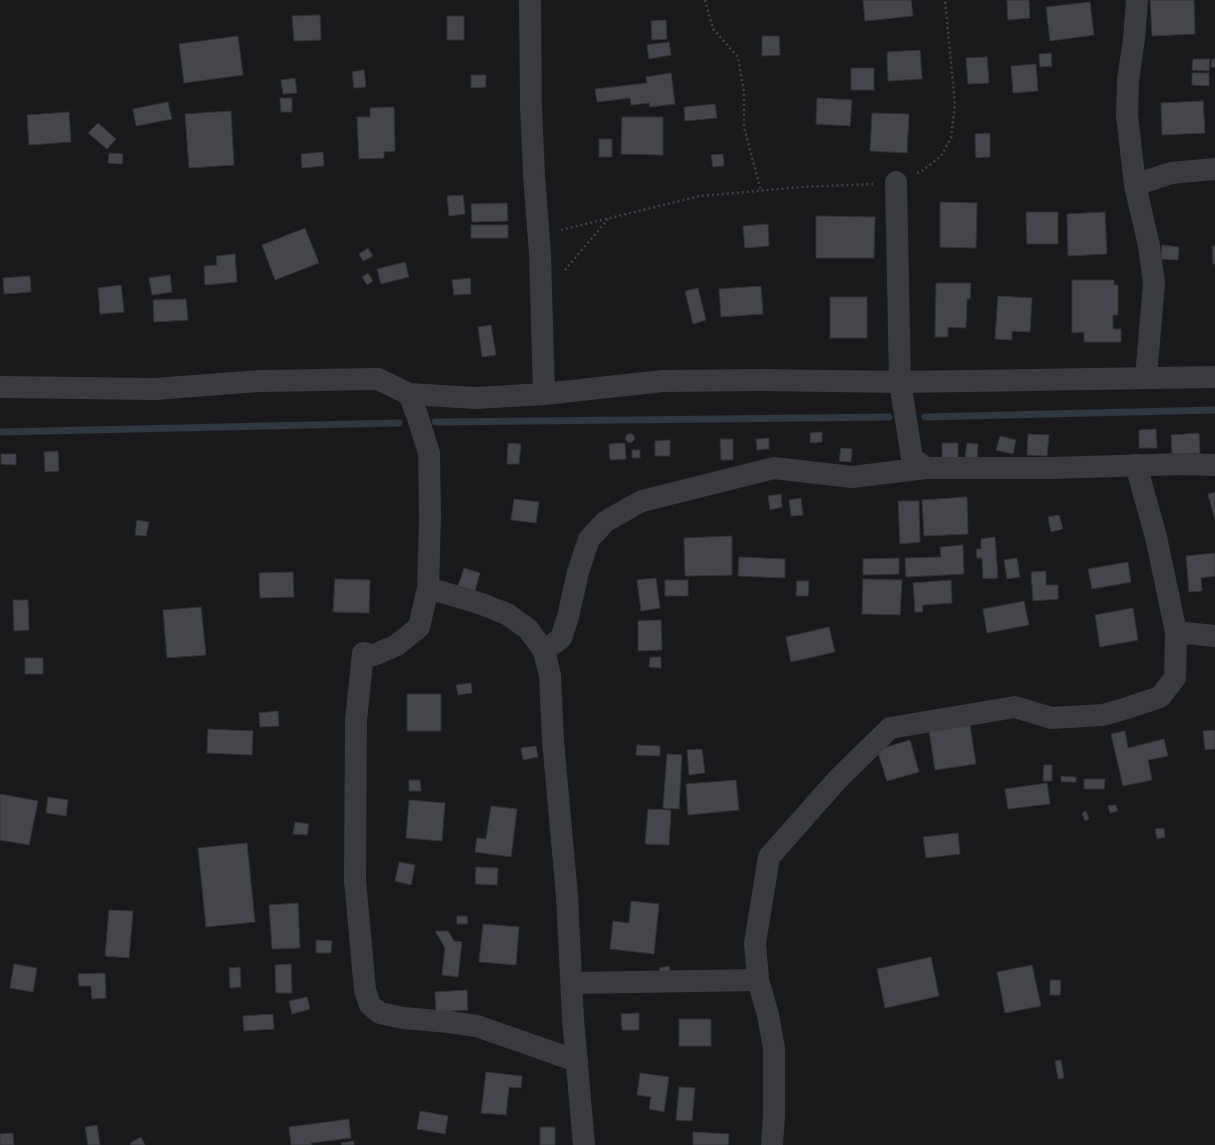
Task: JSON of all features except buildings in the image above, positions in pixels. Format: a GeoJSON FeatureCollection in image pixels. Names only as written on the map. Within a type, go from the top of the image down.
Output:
{"type":"FeatureCollection","features":[{"type":"Feature","properties":{"kind":"street"},"geometry":{"type":"LineString","coordinates":[[530,0],[531,107],[542,299],[544,394]]}},
{"type":"Feature","properties":{"kind":"street"},"geometry":{"type":"LineString","coordinates":[[1137,0],[1134,39],[1128,80],[1127,115],[1135,185],[1149,246],[1154,283],[1146,377]]}},
{"type":"Feature","properties":{"kind":"street"},"geometry":{"type":"LineString","coordinates":[[1135,185],[1171,173],[1215,169]]}},
{"type":"Feature","properties":{"kind":"street"},"geometry":{"type":"LineString","coordinates":[[896,182],[900,382],[912,458],[926,468]]}},
{"type":"Feature","properties":{"kind":"street"},"geometry":{"type":"LineString","coordinates":[[0,387],[155,389],[260,381],[378,380],[409,394],[476,398],[544,394],[663,381],[759,380],[900,382],[1215,377]]}},
{"type":"Feature","properties":{"kind":"street"},"geometry":{"type":"LineString","coordinates":[[409,394],[429,454],[430,517],[428,588],[419,627],[397,645],[374,654],[363,653],[356,720],[355,880],[365,990],[370,1005],[380,1013],[403,1018],[477,1026],[577,1061]]}},
{"type":"Feature","properties":{"kind":"street"},"geometry":{"type":"LineString","coordinates":[[544,651],[561,638],[568,617],[578,572],[589,539],[606,521],[642,501],[774,468],[852,477],[926,468],[1052,468],[1182,464],[1215,465]]}},
{"type":"Feature","properties":{"kind":"street"},"geometry":{"type":"LineString","coordinates":[[772,1145],[774,1115],[774,1048],[768,1015],[758,980],[755,943],[769,857],[837,780],[890,728],[1015,707],[1051,718],[1102,715],[1160,697],[1175,678],[1176,632],[1156,537],[1136,465]]}},
{"type":"Feature","properties":{"kind":"street"},"geometry":{"type":"LineString","coordinates":[[428,588],[479,603],[507,614],[528,629],[544,651],[550,675],[553,741],[568,896],[577,1061],[584,1145]]}},
{"type":"Feature","properties":{"kind":"street"},"geometry":{"type":"LineString","coordinates":[[1176,632],[1215,636]]}},
{"type":"Feature","properties":{"kind":"street"},"geometry":{"type":"LineString","coordinates":[[572,983],[758,980]]}},
{"type":"Feature","properties":{"kind":"path"},"geometry":{"type":"LineString","coordinates":[[705,0],[713,29],[738,57],[744,92],[744,127],[761,191]]}},
{"type":"Feature","properties":{"kind":"path"},"geometry":{"type":"LineString","coordinates":[[539,235],[700,196],[802,187],[865,186],[896,182],[922,171],[941,156],[951,138],[955,104],[945,0]]}},
{"type":"Feature","properties":{"kind":"path"},"geometry":{"type":"LineString","coordinates":[[542,299],[608,218]]}},
{"type":"Feature","properties":{"kind":"waterway"},"geometry":{"type":"LineString","coordinates":[[925,417],[1215,410]]}},
{"type":"Feature","properties":{"kind":"waterway"},"geometry":{"type":"LineString","coordinates":[[435,422],[889,417]]}},
{"type":"Feature","properties":{"kind":"waterway"},"geometry":{"type":"LineString","coordinates":[[0,432],[399,423]]}}]}
